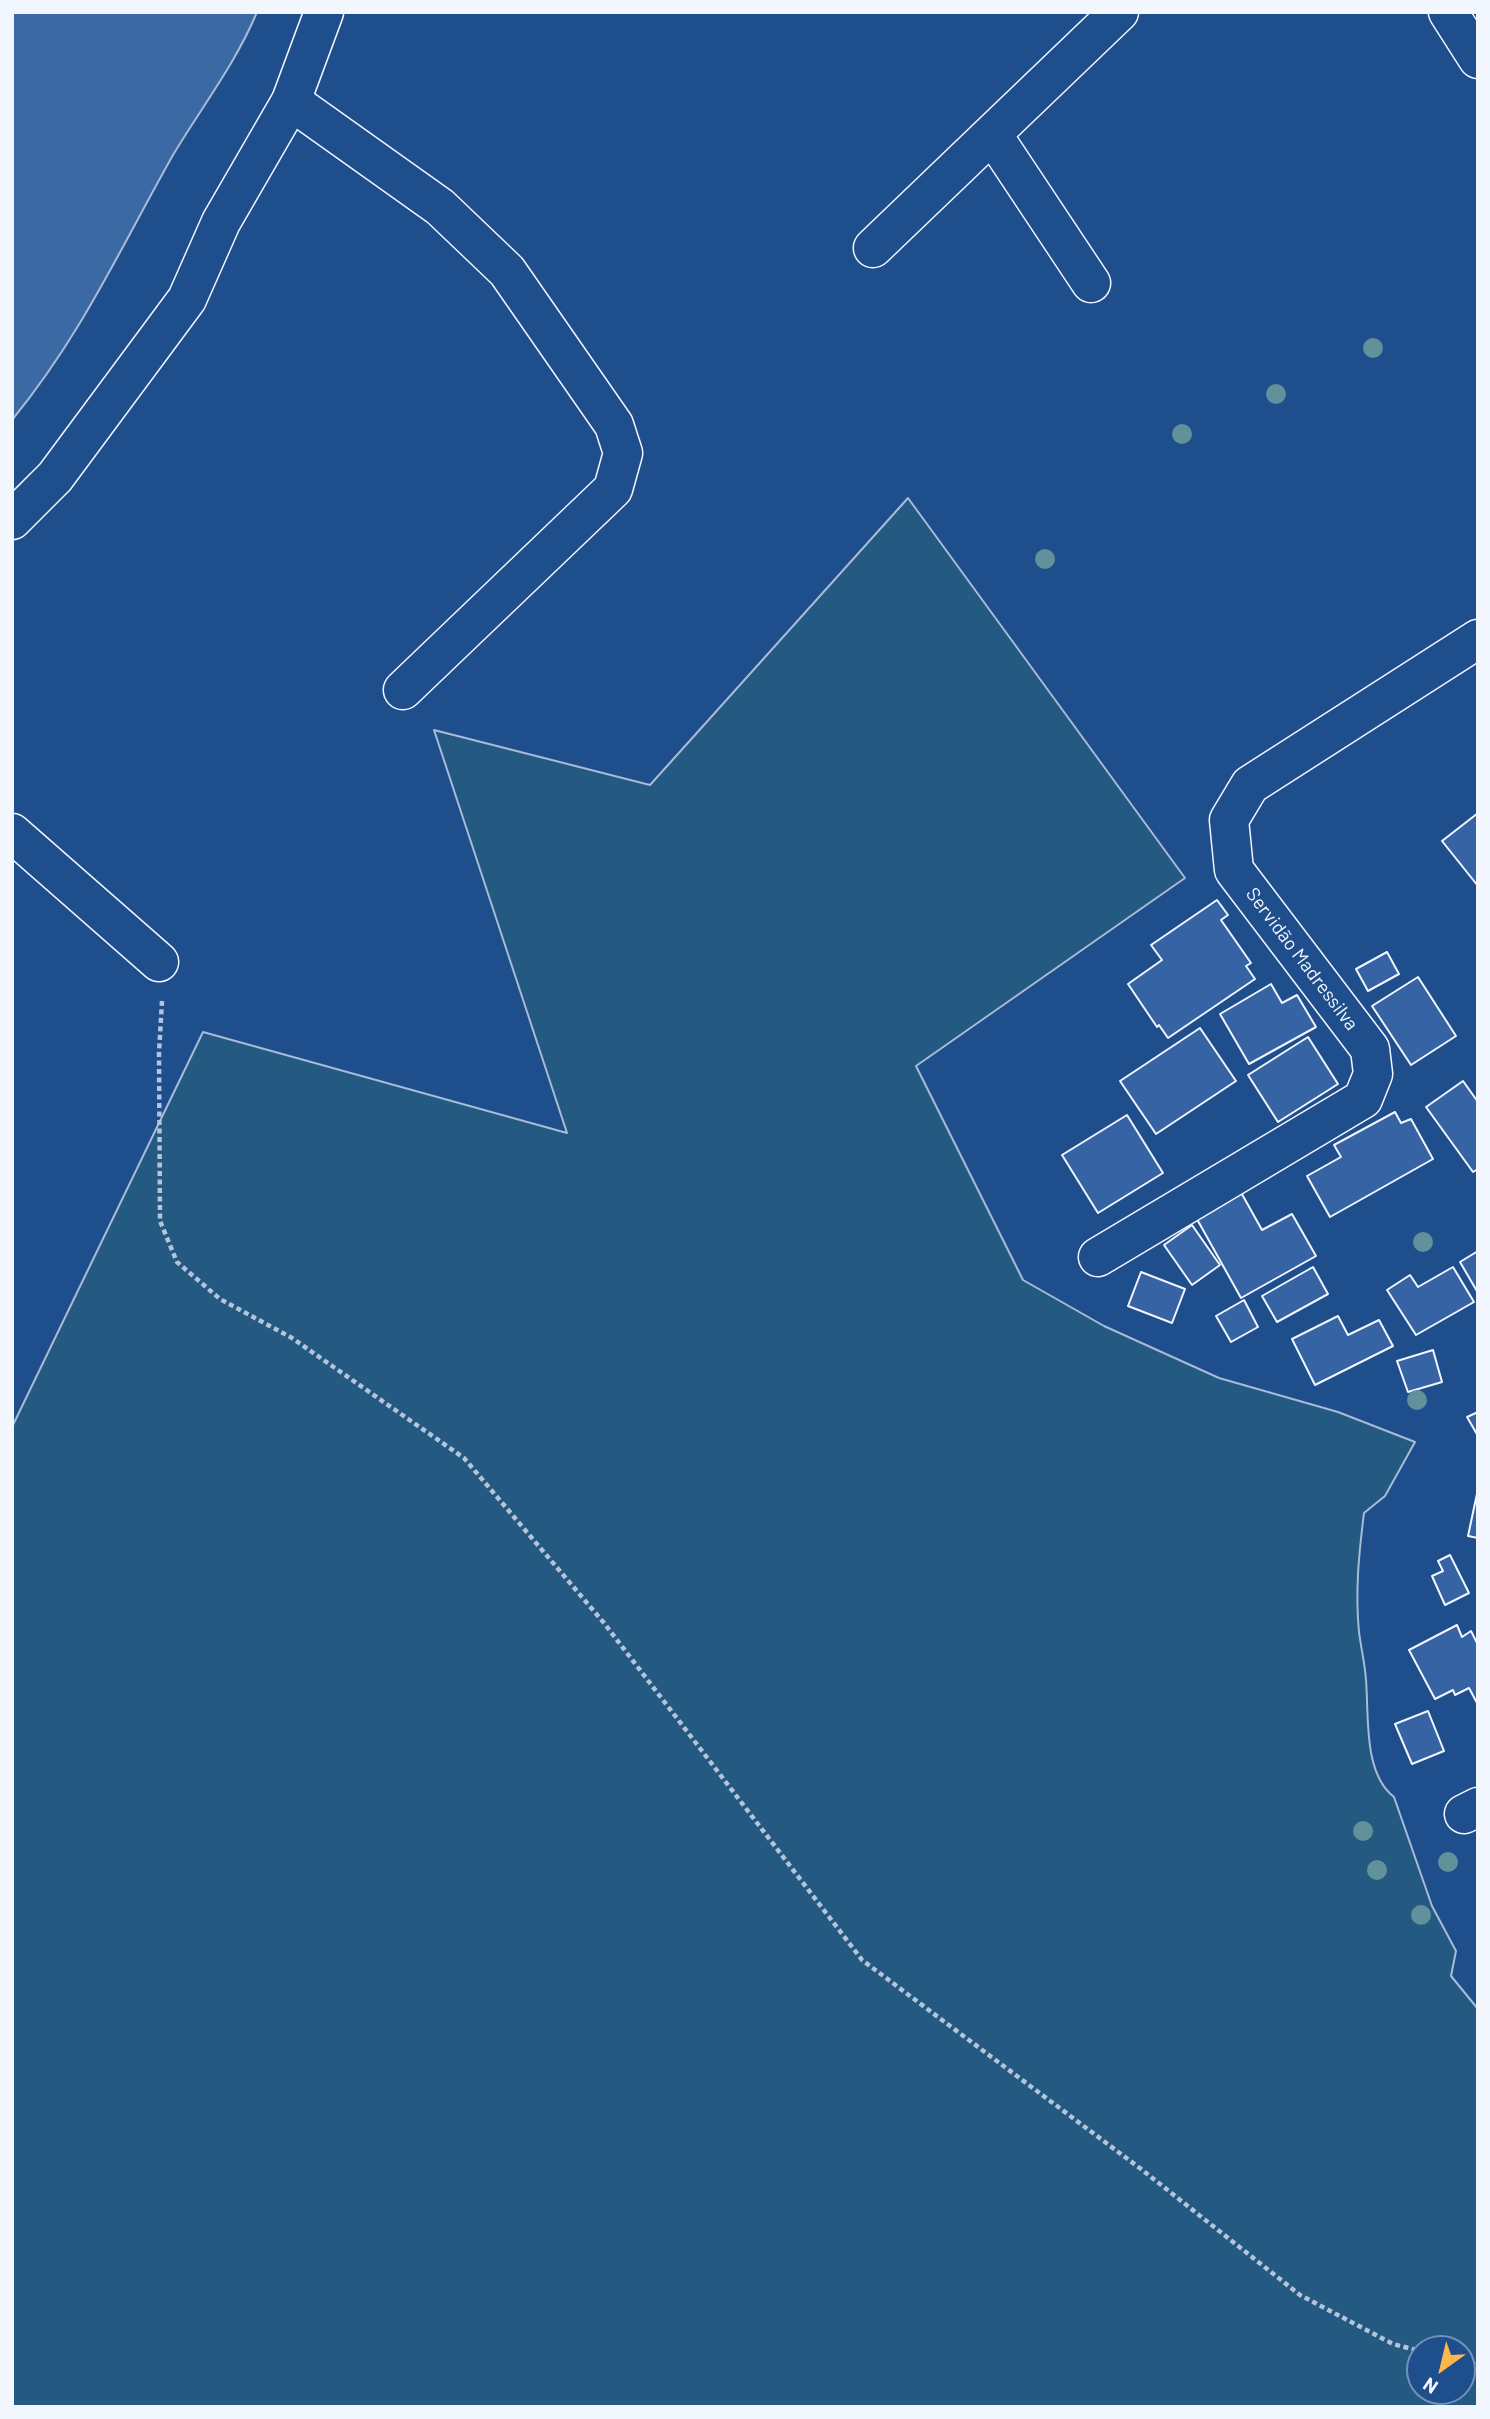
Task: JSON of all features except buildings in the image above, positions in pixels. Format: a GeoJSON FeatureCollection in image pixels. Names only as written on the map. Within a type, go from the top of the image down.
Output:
{"type":"FeatureCollection","features":[{"type":"Feature","properties":{"kind":"street"},"geometry":{"type":"LineString","coordinates":[[12,520],[55,477],[187,299],[221,222],[291,101],[324,12]]}},
{"type":"Feature","properties":{"kind":"street"},"geometry":{"type":"LineString","coordinates":[[873,248],[1119,12]]}},
{"type":"Feature","properties":{"kind":"street"},"geometry":{"type":"LineString","coordinates":[[1448,12],[1478,59]]}},
{"type":"Feature","properties":{"kind":"street"},"geometry":{"type":"LineString","coordinates":[[291,101],[440,207],[508,271],[614,425],[623,453],[612,489],[403,690]]}},
{"type":"Feature","properties":{"kind":"street"},"geometry":{"type":"LineString","coordinates":[[992,134],[1091,283]]}},
{"type":"Feature","properties":{"kind":"street","name":"Servidão Madressilva"},"geometry":{"type":"LineString","coordinates":[[1098,1257],[1363,1099],[1373,1074],[1370,1049],[1234,870],[1229,820],[1250,785],[1478,639]]}},
{"type":"Feature","properties":{"kind":"street"},"geometry":{"type":"LineString","coordinates":[[12,833],[159,962]]}},
{"type":"Feature","properties":{"kind":"path"},"geometry":{"type":"LineString","coordinates":[[159,962],[163,1011],[159,1053],[160,1221],[177,1262],[220,1299],[292,1338],[464,1458],[604,1623],[862,1960],[1141,2169],[1300,2295],[1393,2344],[1406,2347]]}},
{"type":"Feature","properties":{"kind":"shaded area"},"geometry":{"type":"Polygon","coordinates":[[[12,12],[257,12],[239,49],[173,155],[79,324],[37,388],[12,420],[12,12]]]}},
{"type":"Feature","properties":{"kind":"shaded area"},"geometry":{"type":"Polygon","coordinates":[[[908,498],[1185,878],[916,1066],[1023,1280],[1104,1326],[1219,1378],[1338,1412],[1415,1442],[1385,1496],[1364,1513],[1357,1602],[1372,1759],[1384,1787],[1394,1797],[1432,1906],[1456,1951],[1451,1976],[1478,2009],[1478,2407],[12,2407],[12,1427],[203,1032],[567,1133],[434,730],[650,785],[908,498]]]}}]}
